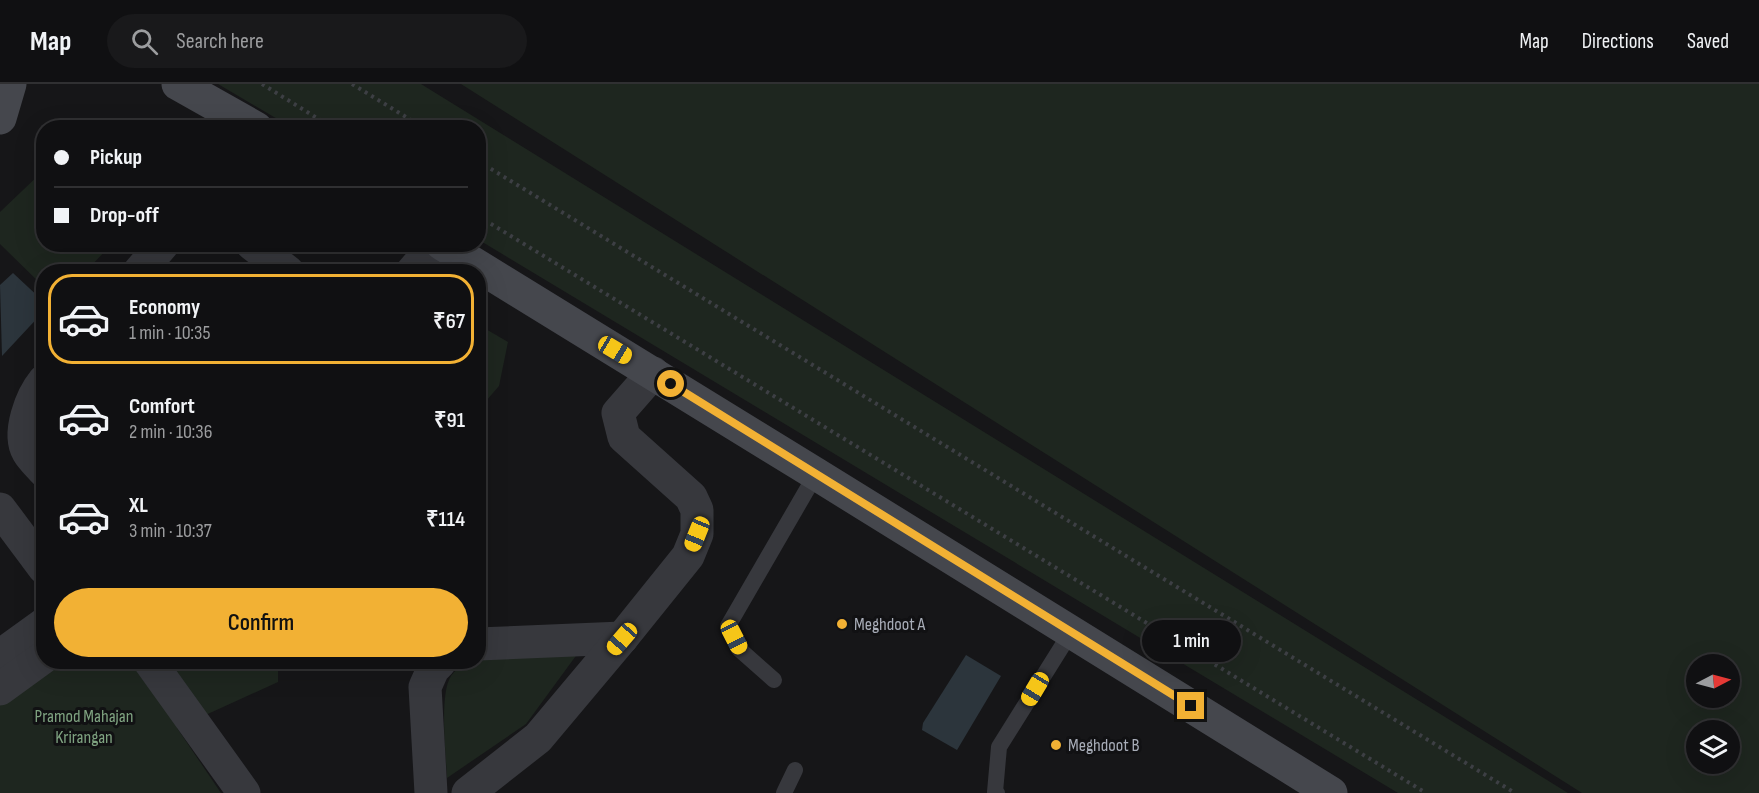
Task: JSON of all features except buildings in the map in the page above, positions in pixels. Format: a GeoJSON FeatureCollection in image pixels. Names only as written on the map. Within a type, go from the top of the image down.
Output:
{"type":"FeatureCollection","features":[{"type":"Feature","properties":{"kind":"street"},"geometry":{"type":"LineString","coordinates":[[0,118],[10,84]]}},
{"type":"Feature","properties":{"kind":"street"},"geometry":{"type":"LineString","coordinates":[[178,84],[244,120]]}},
{"type":"Feature","properties":{"kind":"street"},"geometry":{"type":"LineString","coordinates":[[146,264],[157,252]]}},
{"type":"Feature","properties":{"kind":"street"},"geometry":{"type":"LineString","coordinates":[[262,252],[278,264]]}},
{"type":"Feature","properties":{"kind":"street"},"geometry":{"type":"LineString","coordinates":[[419,264],[429,252]]}},
{"type":"Feature","properties":{"kind":"street"},"geometry":{"type":"LineString","coordinates":[[455,252],[475,264]]}},
{"type":"Feature","properties":{"kind":"street"},"geometry":{"type":"LineString","coordinates":[[486,271],[1330,793]]}},
{"type":"Feature","properties":{"kind":"street"},"geometry":{"type":"LineString","coordinates":[[468,793],[538,738],[622,639],[688,556],[697,534],[698,510],[691,497],[624,436],[618,413],[653,373]]}},
{"type":"Feature","properties":{"kind":"street"},"geometry":{"type":"LineString","coordinates":[[36,395],[24,426],[27,451],[36,462]]}},
{"type":"Feature","properties":{"kind":"street"},"geometry":{"type":"LineString","coordinates":[[0,509],[36,557]]}},
{"type":"Feature","properties":{"kind":"street"},"geometry":{"type":"LineString","coordinates":[[0,656],[36,630]]}},
{"type":"Feature","properties":{"kind":"street"},"geometry":{"type":"LineString","coordinates":[[486,644],[622,639]]}},
{"type":"Feature","properties":{"kind":"street"},"geometry":{"type":"LineString","coordinates":[[0,689],[36,663]]}},
{"type":"Feature","properties":{"kind":"street"},"geometry":{"type":"LineString","coordinates":[[155,669],[244,793]]}},
{"type":"Feature","properties":{"kind":"street"},"geometry":{"type":"LineString","coordinates":[[431,793],[425,687],[433,669]]}},
{"type":"Feature","properties":{"kind":"lane"},"geometry":{"type":"LineString","coordinates":[[774,680],[739,649],[728,626],[816,474]]}},
{"type":"Feature","properties":{"kind":"lane"},"geometry":{"type":"LineString","coordinates":[[997,793],[995,792],[999,747],[1071,632]]}},
{"type":"Feature","properties":{"kind":"lane"},"geometry":{"type":"LineString","coordinates":[[784,793],[795,770]]}},
{"type":"Feature","properties":{"kind":"path"},"geometry":{"type":"LineString","coordinates":[[262,84],[320,120]]}},
{"type":"Feature","properties":{"kind":"path"},"geometry":{"type":"LineString","coordinates":[[352,84],[411,120]]}},
{"type":"Feature","properties":{"kind":"path"},"geometry":{"type":"LineString","coordinates":[[486,166],[1515,793]]}},
{"type":"Feature","properties":{"kind":"path"},"geometry":{"type":"LineString","coordinates":[[486,221],[1426,793]]}},
{"type":"Feature","properties":{"kind":"green space"},"geometry":{"type":"Polygon","coordinates":[[[218,84],[421,84],[479,120],[279,120],[218,84]]]}},
{"type":"Feature","properties":{"kind":"green space"},"geometry":{"type":"Polygon","coordinates":[[[461,84],[1759,84],[1759,793],[1582,793],[461,84]]]}},
{"type":"Feature","properties":{"kind":"green space"},"geometry":{"type":"Polygon","coordinates":[[[486,124],[1568,793],[1398,793],[486,244],[486,124]]]}},
{"type":"Feature","properties":{"kind":"green space"},"geometry":{"type":"Polygon","coordinates":[[[36,178],[36,252],[104,252],[93,264],[36,264],[36,279],[0,244],[0,212],[36,178]]]}},
{"type":"Feature","properties":{"kind":"green space"},"geometry":{"type":"Polygon","coordinates":[[[486,329],[508,342],[499,386],[486,401],[486,329]]]}},
{"type":"Feature","properties":{"kind":"green space"},"geometry":{"type":"Polygon","coordinates":[[[578,653],[526,724],[447,778],[444,710],[447,685],[458,669],[486,669],[486,658],[578,653]]]}},
{"type":"Feature","properties":{"kind":"green space","name":"Pramod Mahajan Krirangan"},"geometry":{"type":"Polygon","coordinates":[[[44,669],[278,669],[278,682],[177,728],[221,793],[0,793],[0,701],[44,669]]]}},
{"type":"Feature","properties":{"kind":"shaded area"},"geometry":{"type":"Polygon","coordinates":[[[13,273],[36,294],[36,320],[2,356],[0,285],[13,273]]]}},
{"type":"Feature","properties":{"kind":"shaded area"},"geometry":{"type":"Polygon","coordinates":[[[966,655],[1001,676],[957,750],[922,730],[923,723],[966,655]]]}},
{"type":"Feature","properties":{"kind":"place","name":"Meghdoot A"},"geometry":{"type":"Point","coordinates":[842,624]}},
{"type":"Feature","properties":{"kind":"place","name":"Meghdoot B"},"geometry":{"type":"Point","coordinates":[1056,745]}},
{"type":"Feature","properties":{"kind":"route"},"geometry":{"type":"LineString","coordinates":[[671,384],[1191,706]]}}]}
